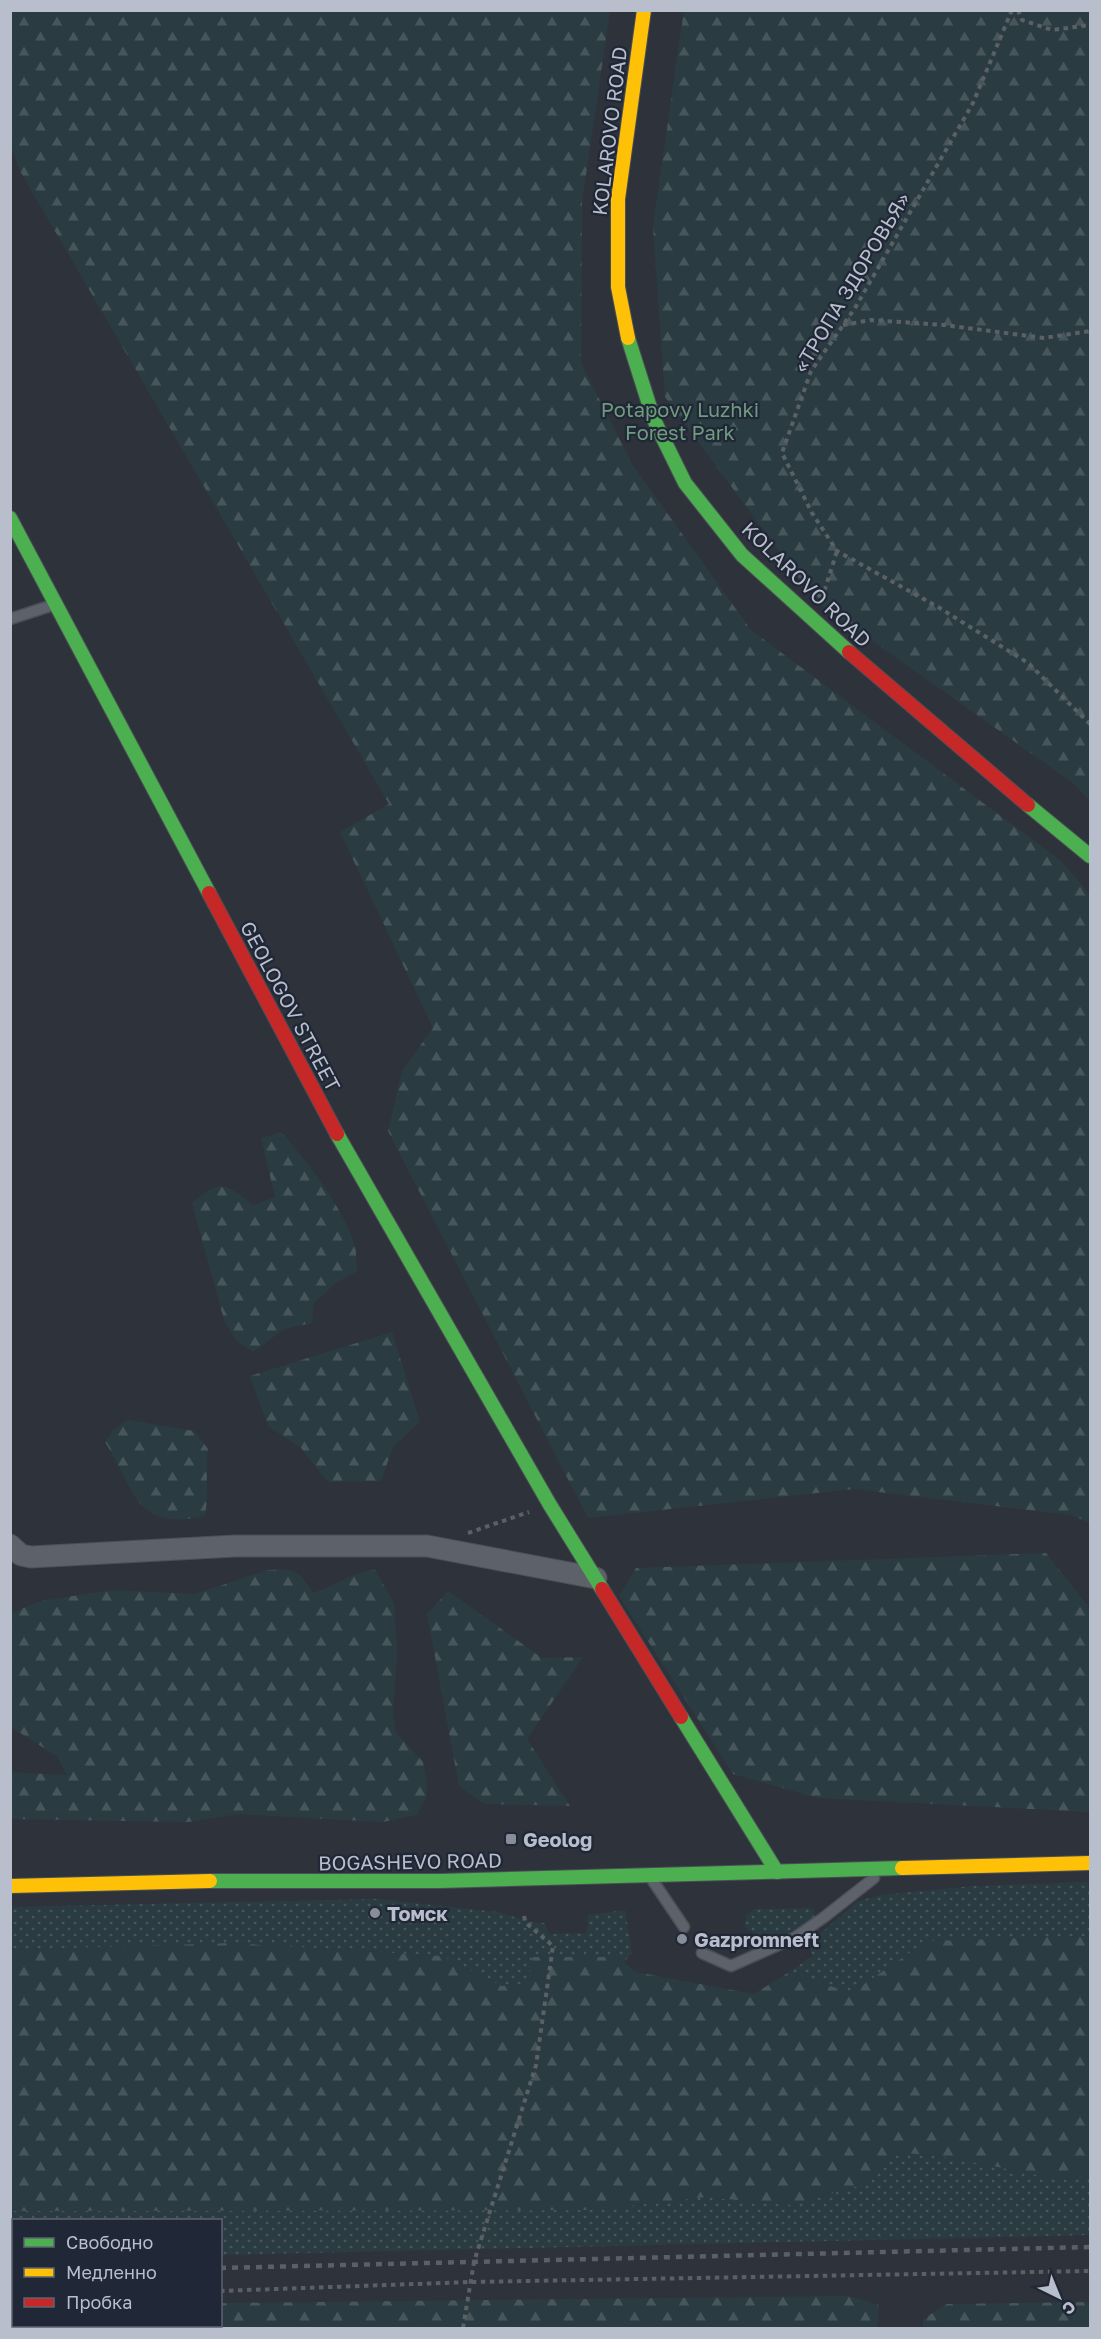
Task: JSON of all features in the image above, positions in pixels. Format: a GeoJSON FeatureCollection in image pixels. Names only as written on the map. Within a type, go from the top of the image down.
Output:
{"type":"FeatureCollection","features":[{"type":"Feature","properties":{"kind":"street","name":"KOLAROVO ROAD"},"geometry":{"type":"LineString","coordinates":[[644,10],[618,199],[618,287],[631,351],[654,420],[685,483],[742,555],[803,612],[930,723],[1090,856]]}},
{"type":"Feature","properties":{"kind":"street","name":"GEOLOGOV STREET"},"geometry":{"type":"LineString","coordinates":[[10,518],[349,1156],[550,1505],[777,1872]]}},
{"type":"Feature","properties":{"kind":"street"},"geometry":{"type":"LineString","coordinates":[[10,1545],[21,1555],[41,1557],[235,1546],[427,1546],[596,1578]]}},
{"type":"Feature","properties":{"kind":"street"},"geometry":{"type":"LineString","coordinates":[[884,1869],[1090,1863]]}},
{"type":"Feature","properties":{"kind":"street","name":"BOGASHEVO ROAD"},"geometry":{"type":"LineString","coordinates":[[10,1886],[223,1881],[440,1881],[884,1869]]}},
{"type":"Feature","properties":{"kind":"lane"},"geometry":{"type":"LineString","coordinates":[[10,619],[56,604]]}},
{"type":"Feature","properties":{"kind":"lane"},"geometry":{"type":"LineString","coordinates":[[702,1953],[731,1965],[794,1938],[824,1918],[884,1869]]}},
{"type":"Feature","properties":{"kind":"lane"},"geometry":{"type":"LineString","coordinates":[[649,1876],[684,1927]]}},
{"type":"Feature","properties":{"kind":"path","name":"«ТРОПА ЗДОРОВЬЯ»"},"geometry":{"type":"LineString","coordinates":[[1012,10],[973,103],[843,325],[811,371],[782,453],[812,513],[837,551],[938,607],[1028,663],[1090,724]]}},
{"type":"Feature","properties":{"kind":"path"},"geometry":{"type":"LineString","coordinates":[[1018,10],[1022,20],[1052,30],[1090,25]]}},
{"type":"Feature","properties":{"kind":"path"},"geometry":{"type":"LineString","coordinates":[[843,325],[871,320],[933,324],[1044,338],[1090,331]]}},
{"type":"Feature","properties":{"kind":"path"},"geometry":{"type":"LineString","coordinates":[[803,612],[825,589],[837,551]]}},
{"type":"Feature","properties":{"kind":"path"},"geometry":{"type":"LineString","coordinates":[[461,1535],[550,1505]]}},
{"type":"Feature","properties":{"kind":"path"},"geometry":{"type":"LineString","coordinates":[[463,2328],[474,2262],[536,2065],[554,1946],[525,1922],[524,1914]]}},
{"type":"Feature","properties":{"kind":"path"},"geometry":{"type":"LineString","coordinates":[[222,2291],[470,2282],[1090,2271]]}},
{"type":"Feature","properties":{"kind":"green space","name":"Potapovy Luzhki Forest Park"},"geometry":{"type":"Polygon","coordinates":[[[11,10],[610,11],[582,202],[581,363],[632,464],[751,630],[1061,861],[1090,894],[1090,1523],[1071,1515],[854,1489],[588,1518],[388,1131],[402,1071],[433,1028],[340,832],[389,804],[20,171],[11,146],[11,10]]]}},
{"type":"Feature","properties":{"kind":"green space"},"geometry":{"type":"Polygon","coordinates":[[[684,10],[1090,11],[1090,801],[1073,783],[816,601],[665,397],[653,227],[684,10]]]}},
{"type":"Feature","properties":{"kind":"green space"},"geometry":{"type":"Polygon","coordinates":[[[281,1132],[313,1171],[343,1218],[355,1247],[357,1271],[336,1283],[314,1303],[312,1323],[284,1329],[253,1352],[236,1340],[224,1320],[192,1203],[217,1187],[236,1192],[253,1205],[275,1197],[261,1138],[281,1132]]]}},
{"type":"Feature","properties":{"kind":"green space"},"geometry":{"type":"Polygon","coordinates":[[[392,1332],[420,1422],[393,1447],[381,1481],[328,1482],[301,1448],[268,1426],[250,1376],[392,1332]]]}},
{"type":"Feature","properties":{"kind":"green space"},"geometry":{"type":"Polygon","coordinates":[[[128,1420],[194,1431],[208,1449],[205,1516],[182,1519],[164,1518],[150,1512],[140,1503],[105,1442],[113,1430],[128,1420]]]}},
{"type":"Feature","properties":{"kind":"green space"},"geometry":{"type":"Polygon","coordinates":[[[1046,1553],[1090,1609],[1090,1812],[818,1798],[733,1774],[619,1596],[636,1568],[1046,1553]]]}},
{"type":"Feature","properties":{"kind":"green space"},"geometry":{"type":"Polygon","coordinates":[[[268,1570],[295,1572],[313,1593],[359,1573],[375,1570],[394,1603],[397,1652],[393,1714],[396,1733],[423,1762],[427,1784],[426,1799],[416,1815],[383,1822],[238,1814],[188,1822],[11,1819],[11,1772],[67,1775],[58,1757],[11,1727],[11,1613],[41,1601],[111,1590],[195,1594],[268,1570]]]}},
{"type":"Feature","properties":{"kind":"green space"},"geometry":{"type":"Polygon","coordinates":[[[448,1591],[542,1658],[583,1657],[527,1739],[570,1806],[484,1804],[459,1786],[427,1614],[448,1591]]]}},
{"type":"Feature","properties":{"kind":"green space"},"geometry":{"type":"Polygon","coordinates":[[[1090,1882],[1090,1936],[927,1941],[851,1993],[789,1972],[813,1956],[808,1944],[858,1901],[882,1895],[972,1886],[1090,1882]]]}},
{"type":"Feature","properties":{"kind":"green space"},"geometry":{"type":"Polygon","coordinates":[[[376,1899],[498,1912],[531,1922],[545,1923],[549,1934],[587,1933],[588,1915],[625,1910],[632,1953],[624,1962],[618,1957],[598,1959],[528,1983],[502,1986],[442,1956],[231,1943],[11,1950],[10,1907],[376,1899]]]}},
{"type":"Feature","properties":{"kind":"green space"},"geometry":{"type":"Polygon","coordinates":[[[813,1908],[816,1918],[781,1935],[765,1936],[745,1928],[746,1915],[755,1909],[813,1908]]]}},
{"type":"Feature","properties":{"kind":"green space"},"geometry":{"type":"Polygon","coordinates":[[[1090,1936],[1090,2177],[1058,2179],[958,2159],[900,2152],[868,2183],[792,2205],[706,2197],[592,2210],[11,2211],[11,1950],[231,1943],[442,1956],[502,1986],[528,1983],[533,1957],[618,1957],[636,1972],[754,1994],[789,1972],[851,1993],[927,1941],[1090,1936]]]}},
{"type":"Feature","properties":{"kind":"green space"},"geometry":{"type":"Polygon","coordinates":[[[900,2152],[958,2159],[1058,2179],[1090,2177],[1090,2235],[222,2255],[222,2219],[12,2219],[11,2259],[10,2211],[592,2210],[706,2197],[792,2205],[868,2183],[900,2152]]]}},
{"type":"Feature","properties":{"kind":"green space"},"geometry":{"type":"Polygon","coordinates":[[[849,2296],[879,2305],[877,2328],[10,2328],[11,2305],[12,2327],[222,2327],[222,2303],[849,2296]]]}},
{"type":"Feature","properties":{"kind":"green space"},"geometry":{"type":"Polygon","coordinates":[[[1090,2302],[1090,2328],[923,2328],[923,2319],[947,2304],[1090,2302]]]}},
{"type":"Feature","properties":{"kind":"railway"},"geometry":{"type":"LineString","coordinates":[[222,2268],[1090,2247]]}},
{"type":"Feature","properties":{"kind":"traffic: fast"},"geometry":{"type":"LineString","coordinates":[[628,338],[654,420],[685,483],[742,555],[849,652]]}},
{"type":"Feature","properties":{"kind":"traffic: fast"},"geometry":{"type":"LineString","coordinates":[[10,518],[209,893]]}},
{"type":"Feature","properties":{"kind":"traffic: fast"},"geometry":{"type":"LineString","coordinates":[[1028,805],[1090,856]]}},
{"type":"Feature","properties":{"kind":"traffic: fast"},"geometry":{"type":"LineString","coordinates":[[337,1134],[550,1505],[602,1589]]}},
{"type":"Feature","properties":{"kind":"traffic: fast"},"geometry":{"type":"LineString","coordinates":[[681,1717],[777,1872]]}},
{"type":"Feature","properties":{"kind":"traffic: fast"},"geometry":{"type":"LineString","coordinates":[[210,1881],[440,1881],[902,1868]]}},
{"type":"Feature","properties":{"kind":"traffic: slow"},"geometry":{"type":"LineString","coordinates":[[628,338],[618,287],[618,199],[644,10]]}},
{"type":"Feature","properties":{"kind":"traffic: slow"},"geometry":{"type":"LineString","coordinates":[[902,1868],[1090,1863]]}},
{"type":"Feature","properties":{"kind":"traffic: slow"},"geometry":{"type":"LineString","coordinates":[[10,1886],[210,1881]]}},
{"type":"Feature","properties":{"kind":"traffic: jam"},"geometry":{"type":"LineString","coordinates":[[849,652],[1028,805]]}},
{"type":"Feature","properties":{"kind":"traffic: jam"},"geometry":{"type":"LineString","coordinates":[[209,893],[337,1134]]}},
{"type":"Feature","properties":{"kind":"traffic: jam"},"geometry":{"type":"LineString","coordinates":[[602,1589],[681,1717]]}},
{"type":"Feature","properties":{"kind":"place","name":"Geolog"},"geometry":{"type":"Point","coordinates":[511,1839]}},
{"type":"Feature","properties":{"kind":"place","name":"Томск"},"geometry":{"type":"Point","coordinates":[375,1913]}},
{"type":"Feature","properties":{"kind":"place","name":"Gazpromneft"},"geometry":{"type":"Point","coordinates":[682,1939]}}]}
